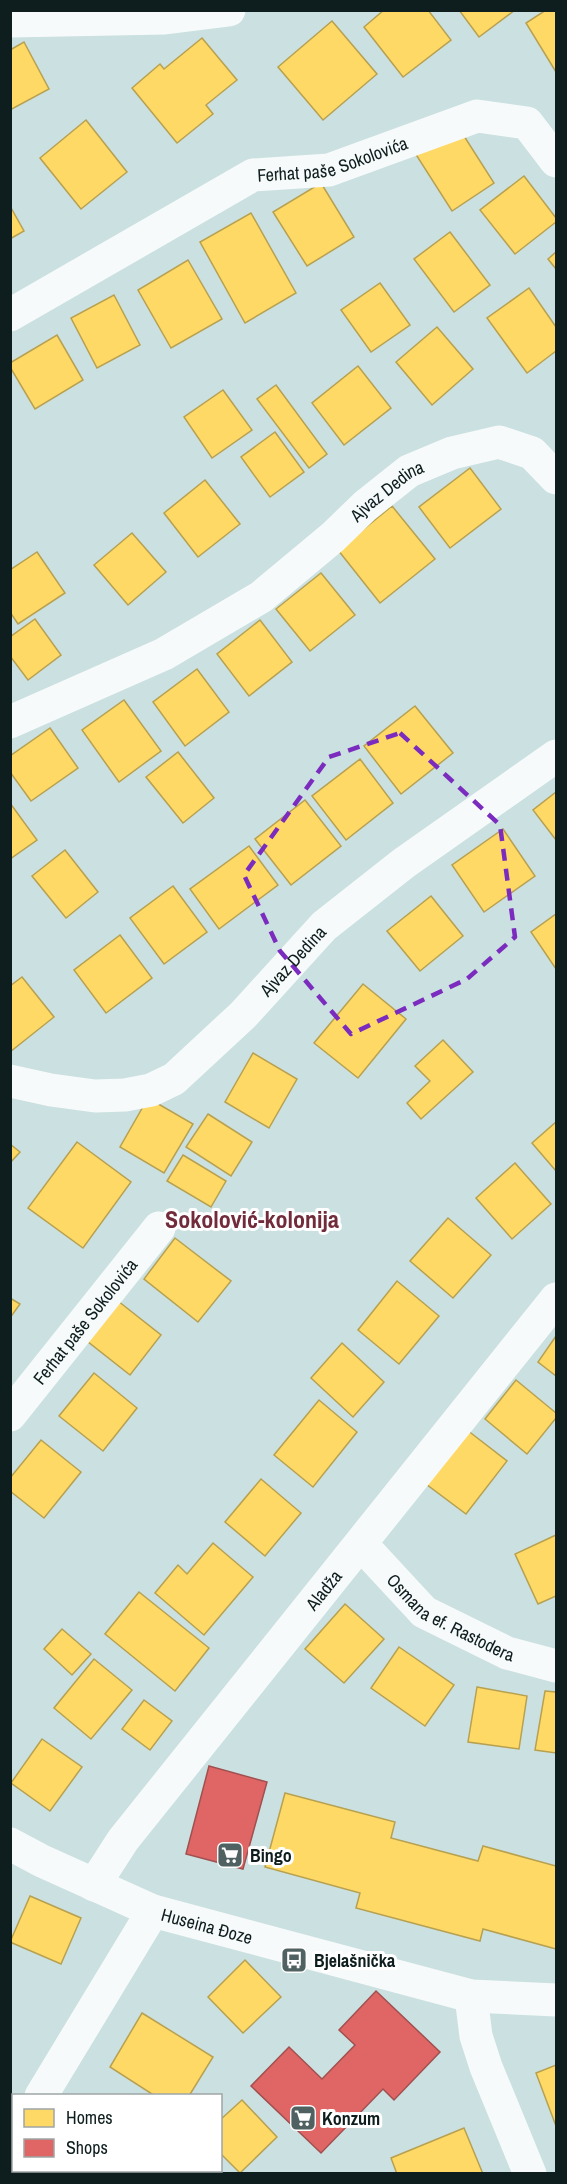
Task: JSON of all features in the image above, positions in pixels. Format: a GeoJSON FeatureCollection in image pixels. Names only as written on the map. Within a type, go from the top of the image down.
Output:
{"type":"FeatureCollection","features":[{"type":"Feature","properties":{"kind":"street"},"geometry":{"type":"LineString","coordinates":[[10,21],[165,18],[230,10]]}},
{"type":"Feature","properties":{"kind":"street","name":"Ferhat paše Sokolovića"},"geometry":{"type":"LineString","coordinates":[[10,315],[253,175],[329,170],[477,116],[527,123],[556,161]]}},
{"type":"Feature","properties":{"kind":"street","name":"Ajvaz Dedina"},"geometry":{"type":"LineString","coordinates":[[10,722],[165,654],[261,597],[333,537],[364,506],[409,471],[452,453],[500,442],[532,453],[556,478]]}},
{"type":"Feature","properties":{"kind":"street","name":"Ajvaz Dedina"},"geometry":{"type":"LineString","coordinates":[[10,1081],[95,1096],[125,1095],[151,1090],[174,1079],[243,1015],[324,926],[405,864],[556,756]]}},
{"type":"Feature","properties":{"kind":"street","name":"Ferhat paše Sokolovića"},"geometry":{"type":"LineString","coordinates":[[10,1415],[159,1228]]}},
{"type":"Feature","properties":{"kind":"street","name":"Aladža"},"geometry":{"type":"LineString","coordinates":[[94,1885],[123,1840],[556,1299]]}},
{"type":"Feature","properties":{"kind":"street","name":"Osmana ef. Rastodera"},"geometry":{"type":"LineString","coordinates":[[361,1544],[424,1612],[507,1653],[556,1666]]}},
{"type":"Feature","properties":{"kind":"street"},"geometry":{"type":"LineString","coordinates":[[10,1844],[42,1861],[153,1911]]}},
{"type":"Feature","properties":{"kind":"street","name":"Huseina Đoze"},"geometry":{"type":"LineString","coordinates":[[42,2094],[153,1911],[471,1996],[556,2000]]}},
{"type":"Feature","properties":{"kind":"street"},"geometry":{"type":"LineString","coordinates":[[471,1996],[476,2036],[486,2067],[530,2174]]}},
{"type":"Feature","properties":{"kind":"highlighted area"},"geometry":{"type":"Polygon","coordinates":[[[400,733],[500,825],[515,937],[467,979],[351,1034],[280,951],[244,875],[329,757],[400,733]]]}},
{"type":"Feature","properties":{"kind":"building: Homes"},"geometry":{"type":"Polygon","coordinates":[[[384,10],[428,10],[451,40],[403,77],[364,27],[384,10]]]}},
{"type":"Feature","properties":{"kind":"building: Homes"},"geometry":{"type":"Polygon","coordinates":[[[459,10],[515,10],[479,37],[459,10]]]}},
{"type":"Feature","properties":{"kind":"building: Homes"},"geometry":{"type":"Polygon","coordinates":[[[546,10],[556,10],[556,72],[526,23],[546,10]]]}},
{"type":"Feature","properties":{"kind":"building: Homes"},"geometry":{"type":"Polygon","coordinates":[[[332,21],[377,74],[323,120],[278,67],[332,21]]]}},
{"type":"Feature","properties":{"kind":"building: Homes"},"geometry":{"type":"Polygon","coordinates":[[[202,38],[237,80],[206,105],[213,114],[177,143],[132,88],[160,64],[164,69],[202,38]]]}},
{"type":"Feature","properties":{"kind":"building: Homes"},"geometry":{"type":"Polygon","coordinates":[[[24,42],[49,89],[10,110],[10,50],[24,42]]]}},
{"type":"Feature","properties":{"kind":"building: Homes"},"geometry":{"type":"Polygon","coordinates":[[[86,120],[127,172],[81,209],[40,158],[86,120]]]}},
{"type":"Feature","properties":{"kind":"building: Homes"},"geometry":{"type":"Polygon","coordinates":[[[457,125],[494,183],[452,211],[415,153],[457,125]]]}},
{"type":"Feature","properties":{"kind":"building: Homes"},"geometry":{"type":"Polygon","coordinates":[[[524,176],[556,218],[556,222],[515,254],[480,210],[524,176]]]}},
{"type":"Feature","properties":{"kind":"building: Homes"},"geometry":{"type":"Polygon","coordinates":[[[321,183],[354,237],[307,266],[273,212],[321,183]]]}},
{"type":"Feature","properties":{"kind":"building: Homes"},"geometry":{"type":"Polygon","coordinates":[[[10,206],[24,231],[10,239],[10,206]]]}},
{"type":"Feature","properties":{"kind":"building: Homes"},"geometry":{"type":"Polygon","coordinates":[[[251,213],[296,293],[245,323],[200,242],[251,213]]]}},
{"type":"Feature","properties":{"kind":"building: Homes"},"geometry":{"type":"Polygon","coordinates":[[[450,232],[490,285],[454,312],[414,259],[450,232]]]}},
{"type":"Feature","properties":{"kind":"building: Homes"},"geometry":{"type":"Polygon","coordinates":[[[556,252],[556,269],[548,259],[556,252]]]}},
{"type":"Feature","properties":{"kind":"building: Homes"},"geometry":{"type":"Polygon","coordinates":[[[188,260],[222,319],[171,348],[138,290],[188,260]]]}},
{"type":"Feature","properties":{"kind":"building: Homes"},"geometry":{"type":"Polygon","coordinates":[[[380,283],[410,325],[371,352],[341,310],[380,283]]]}},
{"type":"Feature","properties":{"kind":"building: Homes"},"geometry":{"type":"Polygon","coordinates":[[[529,288],[556,327],[556,351],[527,373],[487,318],[529,288]]]}},
{"type":"Feature","properties":{"kind":"building: Homes"},"geometry":{"type":"Polygon","coordinates":[[[114,295],[140,345],[97,368],[71,318],[114,295]]]}},
{"type":"Feature","properties":{"kind":"building: Homes"},"geometry":{"type":"Polygon","coordinates":[[[437,327],[473,369],[432,405],[396,362],[437,327]]]}},
{"type":"Feature","properties":{"kind":"building: Homes"},"geometry":{"type":"Polygon","coordinates":[[[57,335],[83,380],[35,409],[10,367],[10,363],[57,335]]]}},
{"type":"Feature","properties":{"kind":"building: Homes"},"geometry":{"type":"Polygon","coordinates":[[[358,366],[391,408],[344,445],[312,403],[358,366]]]}},
{"type":"Feature","properties":{"kind":"building: Homes"},"geometry":{"type":"Polygon","coordinates":[[[276,385],[327,454],[309,468],[257,399],[276,385]]]}},
{"type":"Feature","properties":{"kind":"building: Homes"},"geometry":{"type":"Polygon","coordinates":[[[223,390],[252,430],[212,458],[184,417],[223,390]]]}},
{"type":"Feature","properties":{"kind":"building: Homes"},"geometry":{"type":"Polygon","coordinates":[[[275,432],[304,472],[270,497],[241,457],[275,432]]]}},
{"type":"Feature","properties":{"kind":"building: Homes"},"geometry":{"type":"Polygon","coordinates":[[[470,468],[501,509],[450,548],[419,507],[470,468]]]}},
{"type":"Feature","properties":{"kind":"building: Homes"},"geometry":{"type":"Polygon","coordinates":[[[205,480],[240,524],[198,557],[164,513],[205,480]]]}},
{"type":"Feature","properties":{"kind":"building: Homes"},"geometry":{"type":"Polygon","coordinates":[[[392,506],[435,559],[380,603],[338,550],[392,506]]]}},
{"type":"Feature","properties":{"kind":"building: Homes"},"geometry":{"type":"Polygon","coordinates":[[[132,533],[166,572],[128,605],[94,565],[132,533]]]}},
{"type":"Feature","properties":{"kind":"building: Homes"},"geometry":{"type":"Polygon","coordinates":[[[37,552],[65,593],[18,624],[10,612],[10,570],[37,552]]]}},
{"type":"Feature","properties":{"kind":"building: Homes"},"geometry":{"type":"Polygon","coordinates":[[[321,573],[355,615],[310,651],[276,609],[321,573]]]}},
{"type":"Feature","properties":{"kind":"building: Homes"},"geometry":{"type":"Polygon","coordinates":[[[35,619],[61,655],[28,680],[10,656],[10,637],[35,619]]]}},
{"type":"Feature","properties":{"kind":"building: Homes"},"geometry":{"type":"Polygon","coordinates":[[[260,620],[292,662],[249,696],[217,654],[260,620]]]}},
{"type":"Feature","properties":{"kind":"building: Homes"},"geometry":{"type":"Polygon","coordinates":[[[197,669],[229,712],[185,746],[153,702],[197,669]]]}},
{"type":"Feature","properties":{"kind":"building: Homes"},"geometry":{"type":"Polygon","coordinates":[[[124,700],[161,751],[119,782],[82,730],[124,700]]]}},
{"type":"Feature","properties":{"kind":"building: Homes"},"geometry":{"type":"Polygon","coordinates":[[[415,706],[453,753],[401,794],[364,746],[415,706]]]}},
{"type":"Feature","properties":{"kind":"building: Homes"},"geometry":{"type":"Polygon","coordinates":[[[50,728],[78,768],[31,801],[10,772],[10,756],[50,728]]]}},
{"type":"Feature","properties":{"kind":"building: Homes"},"geometry":{"type":"Polygon","coordinates":[[[178,752],[214,798],[183,823],[146,777],[178,752]]]}},
{"type":"Feature","properties":{"kind":"building: Homes"},"geometry":{"type":"Polygon","coordinates":[[[360,759],[393,803],[346,840],[312,796],[360,759]]]}},
{"type":"Feature","properties":{"kind":"building: Homes"},"geometry":{"type":"Polygon","coordinates":[[[556,792],[556,840],[533,810],[556,792]]]}},
{"type":"Feature","properties":{"kind":"building: Homes"},"geometry":{"type":"Polygon","coordinates":[[[305,800],[341,846],[291,885],[255,839],[305,800]]]}},
{"type":"Feature","properties":{"kind":"building: Homes"},"geometry":{"type":"Polygon","coordinates":[[[10,803],[37,840],[10,859],[10,803]]]}},
{"type":"Feature","properties":{"kind":"building: Homes"},"geometry":{"type":"Polygon","coordinates":[[[503,829],[535,876],[484,912],[452,865],[503,829]]]}},
{"type":"Feature","properties":{"kind":"building: Homes"},"geometry":{"type":"Polygon","coordinates":[[[249,846],[278,885],[219,929],[190,889],[249,846]]]}},
{"type":"Feature","properties":{"kind":"building: Homes"},"geometry":{"type":"Polygon","coordinates":[[[65,850],[98,892],[66,918],[32,876],[65,850]]]}},
{"type":"Feature","properties":{"kind":"building: Homes"},"geometry":{"type":"Polygon","coordinates":[[[173,886],[207,932],[164,964],[130,918],[173,886]]]}},
{"type":"Feature","properties":{"kind":"building: Homes"},"geometry":{"type":"Polygon","coordinates":[[[431,896],[463,936],[420,971],[387,931],[431,896]]]}},
{"type":"Feature","properties":{"kind":"building: Homes"},"geometry":{"type":"Polygon","coordinates":[[[556,914],[556,969],[531,932],[556,914]]]}},
{"type":"Feature","properties":{"kind":"building: Homes"},"geometry":{"type":"Polygon","coordinates":[[[120,935],[152,978],[106,1013],[74,970],[120,935]]]}},
{"type":"Feature","properties":{"kind":"building: Homes"},"geometry":{"type":"Polygon","coordinates":[[[22,977],[54,1017],[10,1052],[10,986],[22,977]]]}},
{"type":"Feature","properties":{"kind":"building: Homes"},"geometry":{"type":"Polygon","coordinates":[[[363,984],[406,1019],[358,1078],[314,1043],[363,984]]]}},
{"type":"Feature","properties":{"kind":"building: Homes"},"geometry":{"type":"Polygon","coordinates":[[[443,1040],[473,1072],[421,1119],[407,1103],[430,1081],[415,1066],[443,1040]]]}},
{"type":"Feature","properties":{"kind":"building: Homes"},"geometry":{"type":"Polygon","coordinates":[[[253,1053],[297,1079],[269,1128],[225,1102],[253,1053]]]}},
{"type":"Feature","properties":{"kind":"building: Homes"},"geometry":{"type":"Polygon","coordinates":[[[148,1098],[193,1124],[164,1173],[120,1147],[148,1098]]]}},
{"type":"Feature","properties":{"kind":"building: Homes"},"geometry":{"type":"Polygon","coordinates":[[[208,1114],[252,1142],[231,1176],[186,1147],[208,1114]]]}},
{"type":"Feature","properties":{"kind":"building: Homes"},"geometry":{"type":"Polygon","coordinates":[[[556,1122],[556,1171],[532,1143],[556,1122]]]}},
{"type":"Feature","properties":{"kind":"building: Homes"},"geometry":{"type":"Polygon","coordinates":[[[77,1142],[131,1182],[83,1248],[28,1208],[77,1142]]]}},
{"type":"Feature","properties":{"kind":"building: Homes"},"geometry":{"type":"Polygon","coordinates":[[[10,1144],[20,1152],[10,1163],[10,1144]]]}},
{"type":"Feature","properties":{"kind":"building: Homes"},"geometry":{"type":"Polygon","coordinates":[[[183,1155],[226,1181],[211,1207],[167,1181],[183,1155]]]}},
{"type":"Feature","properties":{"kind":"building: Homes"},"geometry":{"type":"Polygon","coordinates":[[[515,1163],[551,1204],[512,1239],[476,1198],[515,1163]]]}},
{"type":"Feature","properties":{"kind":"building: Homes"},"geometry":{"type":"Polygon","coordinates":[[[448,1218],[491,1255],[453,1298],[410,1261],[448,1218]]]}},
{"type":"Feature","properties":{"kind":"building: Homes"},"geometry":{"type":"Polygon","coordinates":[[[175,1238],[231,1281],[198,1322],[144,1279],[175,1238]]]}},
{"type":"Feature","properties":{"kind":"building: Homes"},"geometry":{"type":"Polygon","coordinates":[[[397,1281],[439,1316],[399,1364],[358,1330],[397,1281]]]}},
{"type":"Feature","properties":{"kind":"building: Homes"},"geometry":{"type":"Polygon","coordinates":[[[10,1298],[20,1304],[10,1318],[10,1298]]]}},
{"type":"Feature","properties":{"kind":"building: Homes"},"geometry":{"type":"Polygon","coordinates":[[[118,1301],[161,1335],[130,1375],[87,1341],[118,1301]]]}},
{"type":"Feature","properties":{"kind":"building: Homes"},"geometry":{"type":"Polygon","coordinates":[[[556,1336],[556,1376],[538,1362],[556,1336]]]}},
{"type":"Feature","properties":{"kind":"building: Homes"},"geometry":{"type":"Polygon","coordinates":[[[342,1343],[384,1382],[353,1417],[311,1378],[342,1343]]]}},
{"type":"Feature","properties":{"kind":"building: Homes"},"geometry":{"type":"Polygon","coordinates":[[[94,1373],[137,1408],[103,1451],[59,1416],[94,1373]]]}},
{"type":"Feature","properties":{"kind":"building: Homes"},"geometry":{"type":"Polygon","coordinates":[[[516,1380],[556,1413],[556,1418],[527,1454],[485,1419],[516,1380]]]}},
{"type":"Feature","properties":{"kind":"building: Homes"},"geometry":{"type":"Polygon","coordinates":[[[319,1400],[357,1432],[313,1487],[274,1455],[319,1400]]]}},
{"type":"Feature","properties":{"kind":"building: Homes"},"geometry":{"type":"Polygon","coordinates":[[[467,1430],[507,1461],[466,1514],[426,1484],[467,1430]]]}},
{"type":"Feature","properties":{"kind":"building: Homes"},"geometry":{"type":"Polygon","coordinates":[[[41,1440],[81,1472],[44,1518],[10,1491],[10,1478],[41,1440]]]}},
{"type":"Feature","properties":{"kind":"building: Homes"},"geometry":{"type":"Polygon","coordinates":[[[261,1479],[301,1513],[265,1556],[225,1522],[261,1479]]]}},
{"type":"Feature","properties":{"kind":"building: Homes"},"geometry":{"type":"Polygon","coordinates":[[[556,1535],[556,1596],[538,1604],[515,1554],[556,1535]]]}},
{"type":"Feature","properties":{"kind":"building: Homes"},"geometry":{"type":"Polygon","coordinates":[[[213,1543],[253,1577],[204,1635],[155,1593],[178,1565],[187,1574],[213,1543]]]}},
{"type":"Feature","properties":{"kind":"building: Homes"},"geometry":{"type":"Polygon","coordinates":[[[139,1592],[209,1648],[175,1691],[105,1634],[139,1592]]]}},
{"type":"Feature","properties":{"kind":"building: Homes"},"geometry":{"type":"Polygon","coordinates":[[[345,1604],[384,1639],[344,1683],[305,1649],[345,1604]]]}},
{"type":"Feature","properties":{"kind":"building: Homes"},"geometry":{"type":"Polygon","coordinates":[[[62,1629],[91,1654],[72,1675],[44,1649],[62,1629]]]}},
{"type":"Feature","properties":{"kind":"building: Homes"},"geometry":{"type":"Polygon","coordinates":[[[399,1647],[454,1685],[425,1726],[371,1688],[399,1647]]]}},
{"type":"Feature","properties":{"kind":"building: Homes"},"geometry":{"type":"Polygon","coordinates":[[[94,1659],[132,1690],[91,1739],[54,1708],[94,1659]]]}},
{"type":"Feature","properties":{"kind":"building: Homes"},"geometry":{"type":"Polygon","coordinates":[[[477,1687],[527,1696],[519,1749],[468,1742],[477,1687]]]}},
{"type":"Feature","properties":{"kind":"building: Homes"},"geometry":{"type":"Polygon","coordinates":[[[545,1691],[556,1692],[556,1753],[535,1750],[545,1691]]]}},
{"type":"Feature","properties":{"kind":"building: Homes"},"geometry":{"type":"Polygon","coordinates":[[[144,1700],[172,1721],[150,1750],[122,1729],[144,1700]]]}},
{"type":"Feature","properties":{"kind":"building: Homes"},"geometry":{"type":"Polygon","coordinates":[[[42,1739],[82,1767],[50,1811],[11,1783],[42,1739]]]}},
{"type":"Feature","properties":{"kind":"building: Homes"},"geometry":{"type":"Polygon","coordinates":[[[285,1793],[395,1822],[391,1838],[478,1861],[483,1846],[556,1866],[556,1949],[483,1929],[480,1941],[356,1908],[360,1893],[265,1867],[285,1793]]]}},
{"type":"Feature","properties":{"kind":"building: Homes"},"geometry":{"type":"Polygon","coordinates":[[[30,1896],[81,1918],[61,1964],[10,1942],[30,1896]]]}},
{"type":"Feature","properties":{"kind":"building: Homes"},"geometry":{"type":"Polygon","coordinates":[[[245,1960],[281,1997],[243,2033],[208,1997],[245,1960]]]}},
{"type":"Feature","properties":{"kind":"building: Homes"},"geometry":{"type":"Polygon","coordinates":[[[142,2013],[213,2057],[190,2094],[152,2094],[110,2067],[142,2013]]]}},
{"type":"Feature","properties":{"kind":"building: Homes"},"geometry":{"type":"Polygon","coordinates":[[[556,2065],[556,2126],[536,2073],[556,2065]]]}},
{"type":"Feature","properties":{"kind":"building: Homes"},"geometry":{"type":"Polygon","coordinates":[[[242,2100],[277,2137],[240,2173],[222,2155],[222,2118],[242,2100]]]}},
{"type":"Feature","properties":{"kind":"building: Homes"},"geometry":{"type":"Polygon","coordinates":[[[464,2128],[483,2174],[397,2174],[391,2158],[464,2128]]]}},
{"type":"Feature","properties":{"kind":"building: Homes"},"geometry":{"type":"Polygon","coordinates":[[[10,2171],[40,2172],[41,2174],[10,2174],[10,2171]]]}},
{"type":"Feature","properties":{"kind":"building: Shops"},"geometry":{"type":"Polygon","coordinates":[[[209,1766],[267,1782],[243,1869],[186,1854],[209,1766]]]}},
{"type":"Feature","properties":{"kind":"building: Shops"},"geometry":{"type":"Polygon","coordinates":[[[376,1991],[440,2052],[394,2100],[383,2089],[321,2153],[251,2086],[289,2047],[322,2079],[355,2045],[339,2030],[376,1991]]]}},
{"type":"Feature","properties":{"kind":"place","name":"Bingo"},"geometry":{"type":"Point","coordinates":[230,1855]}},
{"type":"Feature","properties":{"kind":"place","name":"Bjelašnička"},"geometry":{"type":"Point","coordinates":[294,1960]}},
{"type":"Feature","properties":{"kind":"place","name":"Konzum"},"geometry":{"type":"Point","coordinates":[303,2118]}},
{"type":"Feature","properties":{"kind":"district","name":"Sokolović-kolonija"},"geometry":{"type":"Point","coordinates":[252,1219]}}]}
